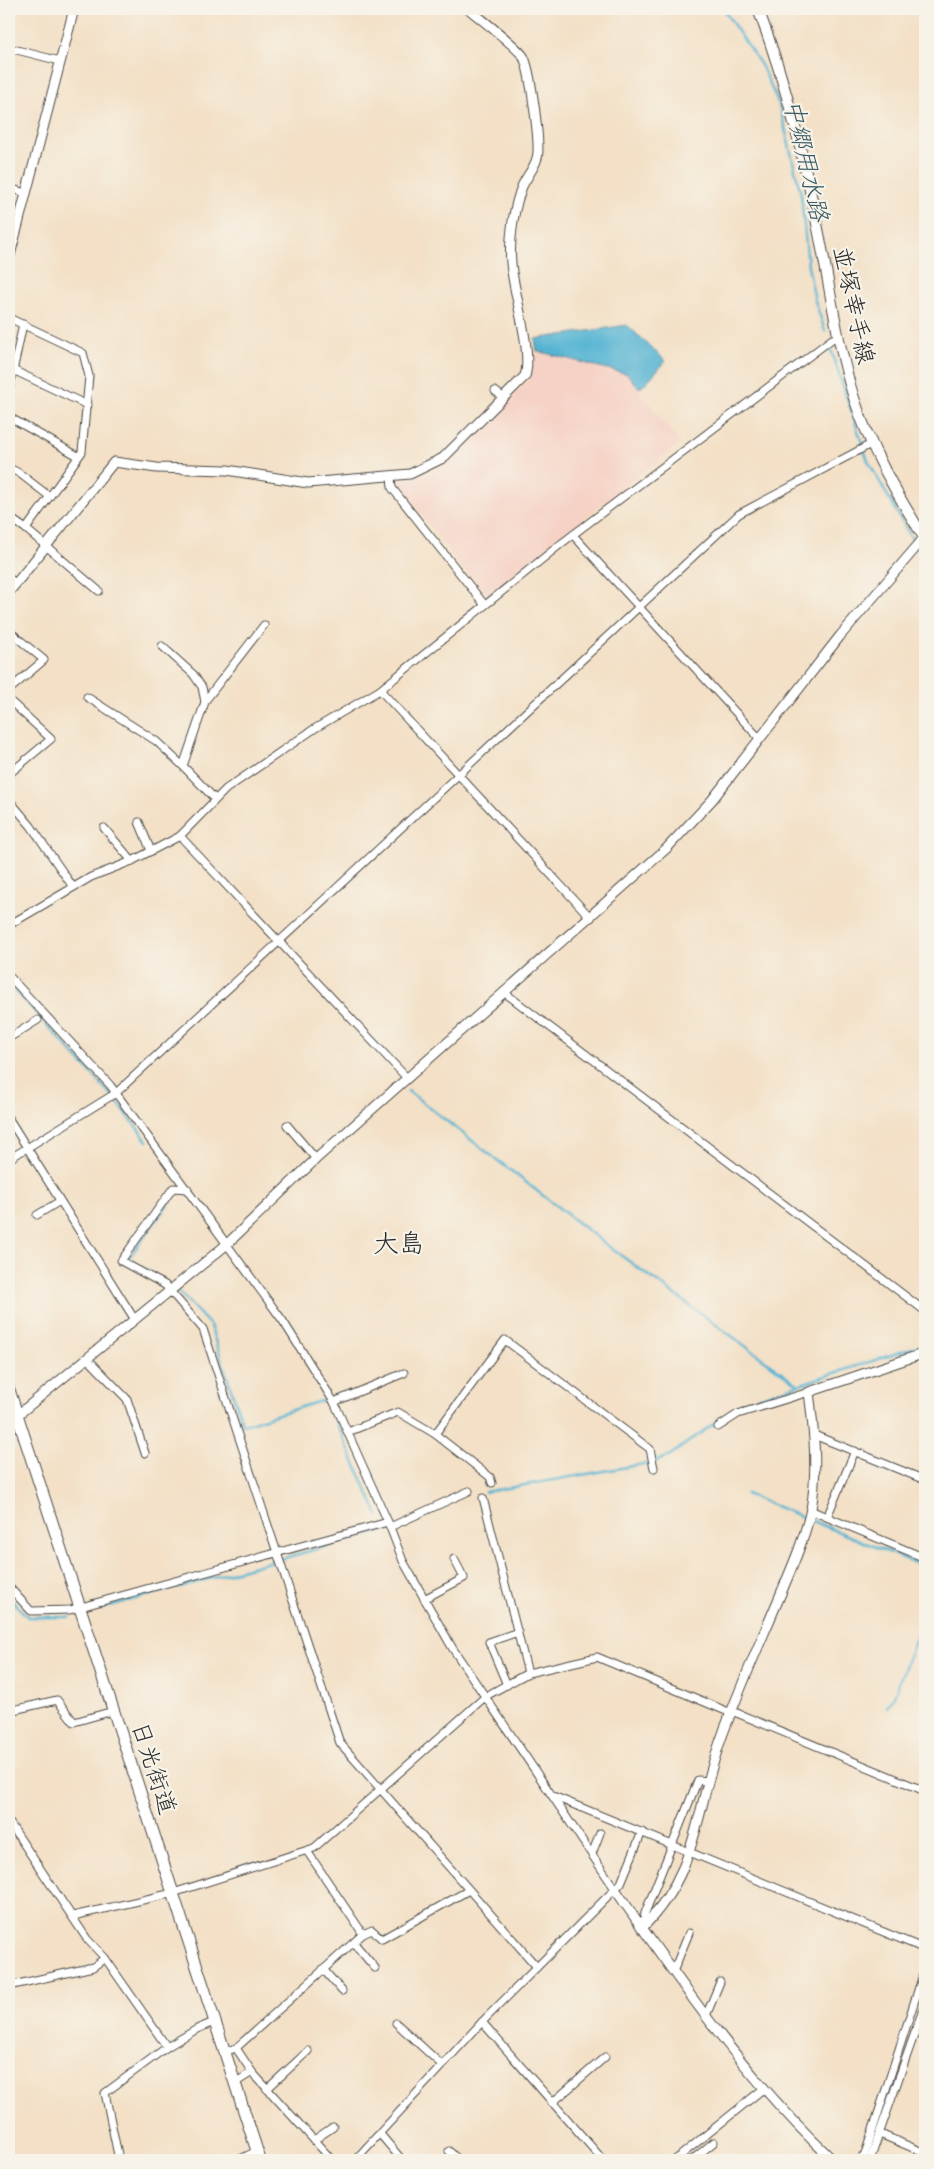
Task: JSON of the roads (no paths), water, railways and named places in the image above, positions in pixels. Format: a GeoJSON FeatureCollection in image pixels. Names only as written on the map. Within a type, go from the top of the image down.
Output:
{"type":"FeatureCollection","features":[{"type":"Feature","properties":{"kind":"highway","name":"日光街道"},"geometry":{"type":"LineString","coordinates":[[9,1390],[13,1418],[80,1607],[258,2155]]}},
{"type":"Feature","properties":{"kind":"main road","name":"並塚幸手線"},"geometry":{"type":"LineString","coordinates":[[758,9],[786,93],[854,398],[871,444],[895,489],[925,538]]}},
{"type":"Feature","properties":{"kind":"street"},"geometry":{"type":"LineString","coordinates":[[9,260],[74,9]]}},
{"type":"Feature","properties":{"kind":"street"},"geometry":{"type":"LineString","coordinates":[[9,592],[12,581],[45,548],[114,462],[157,468],[226,470],[308,483],[390,477],[420,470],[443,458],[525,376],[527,369],[511,263],[512,237],[515,191],[537,158],[538,138],[526,61],[522,55],[468,9]]}},
{"type":"Feature","properties":{"kind":"street"},"geometry":{"type":"LineString","coordinates":[[9,48],[60,61]]}},
{"type":"Feature","properties":{"kind":"street"},"geometry":{"type":"LineString","coordinates":[[9,188],[26,193]]}},
{"type":"Feature","properties":{"kind":"street"},"geometry":{"type":"LineString","coordinates":[[9,318],[83,352],[90,376],[82,452],[26,529]]}},
{"type":"Feature","properties":{"kind":"street"},"geometry":{"type":"LineString","coordinates":[[9,390],[23,324]]}},
{"type":"Feature","properties":{"kind":"street"},"geometry":{"type":"LineString","coordinates":[[9,924],[73,887],[132,861],[180,836],[226,788],[314,730],[380,690],[484,604],[573,535],[832,339],[839,337]]}},
{"type":"Feature","properties":{"kind":"street"},"geometry":{"type":"LineString","coordinates":[[13,370],[87,405]]}},
{"type":"Feature","properties":{"kind":"street"},"geometry":{"type":"LineString","coordinates":[[496,390],[504,398]]}},
{"type":"Feature","properties":{"kind":"street"},"geometry":{"type":"LineString","coordinates":[[9,417],[78,456]]}},
{"type":"Feature","properties":{"kind":"street"},"geometry":{"type":"LineString","coordinates":[[9,1160],[116,1093],[739,514],[871,444]]}},
{"type":"Feature","properties":{"kind":"street"},"geometry":{"type":"LineString","coordinates":[[9,468],[19,472],[49,496]]}},
{"type":"Feature","properties":{"kind":"street"},"geometry":{"type":"LineString","coordinates":[[390,477],[392,488],[484,604]]}},
{"type":"Feature","properties":{"kind":"street"},"geometry":{"type":"LineString","coordinates":[[9,517],[26,529],[45,548],[99,591]]}},
{"type":"Feature","properties":{"kind":"street"},"geometry":{"type":"LineString","coordinates":[[573,535],[637,608],[760,739]]}},
{"type":"Feature","properties":{"kind":"street"},"geometry":{"type":"LineString","coordinates":[[13,1418],[226,1245],[316,1159],[406,1078],[591,918],[684,831],[712,800],[840,636],[925,538]]}},
{"type":"Feature","properties":{"kind":"street"},"geometry":{"type":"LineString","coordinates":[[183,766],[205,702],[264,625]]}},
{"type":"Feature","properties":{"kind":"street"},"geometry":{"type":"LineString","coordinates":[[9,690],[44,660],[11,636]]}},
{"type":"Feature","properties":{"kind":"street"},"geometry":{"type":"LineString","coordinates":[[162,646],[193,674],[202,687],[205,702]]}},
{"type":"Feature","properties":{"kind":"street"},"geometry":{"type":"LineString","coordinates":[[380,690],[460,774],[591,918]]}},
{"type":"Feature","properties":{"kind":"street"},"geometry":{"type":"LineString","coordinates":[[87,697],[156,741],[215,799]]}},
{"type":"Feature","properties":{"kind":"street"},"geometry":{"type":"LineString","coordinates":[[9,700],[52,739],[9,774]]}},
{"type":"Feature","properties":{"kind":"street"},"geometry":{"type":"LineString","coordinates":[[9,800],[31,826],[73,887]]}},
{"type":"Feature","properties":{"kind":"street"},"geometry":{"type":"LineString","coordinates":[[139,822],[151,851]]}},
{"type":"Feature","properties":{"kind":"street"},"geometry":{"type":"LineString","coordinates":[[104,828],[132,861]]}},
{"type":"Feature","properties":{"kind":"street"},"geometry":{"type":"LineString","coordinates":[[180,836],[406,1078]]}},
{"type":"Feature","properties":{"kind":"street"},"geometry":{"type":"LineString","coordinates":[[9,976],[59,1028],[116,1093],[283,1321],[334,1402],[403,1561],[452,1649],[486,1696],[673,1972],[763,2089],[794,2124],[833,2160]]}},
{"type":"Feature","properties":{"kind":"street"},"geometry":{"type":"LineString","coordinates":[[505,993],[925,1311]]}},
{"type":"Feature","properties":{"kind":"street"},"geometry":{"type":"LineString","coordinates":[[9,1038],[38,1020]]}},
{"type":"Feature","properties":{"kind":"street"},"geometry":{"type":"LineString","coordinates":[[9,1119],[135,1320]]}},
{"type":"Feature","properties":{"kind":"street"},"geometry":{"type":"LineString","coordinates":[[287,1126],[316,1159]]}},
{"type":"Feature","properties":{"kind":"street"},"geometry":{"type":"LineString","coordinates":[[188,1189],[173,1188],[121,1261],[165,1285],[203,1329],[279,1553],[340,1743],[537,1968]]}},
{"type":"Feature","properties":{"kind":"street"},"geometry":{"type":"LineString","coordinates":[[37,1215],[60,1201]]}},
{"type":"Feature","properties":{"kind":"street"},"geometry":{"type":"LineString","coordinates":[[435,1434],[505,1340],[650,1449],[654,1468]]}},
{"type":"Feature","properties":{"kind":"street"},"geometry":{"type":"LineString","coordinates":[[718,1427],[738,1414],[925,1353]]}},
{"type":"Feature","properties":{"kind":"street"},"geometry":{"type":"LineString","coordinates":[[87,1358],[127,1399],[145,1453]]}},
{"type":"Feature","properties":{"kind":"street"},"geometry":{"type":"LineString","coordinates":[[334,1402],[404,1373]]}},
{"type":"Feature","properties":{"kind":"street"},"geometry":{"type":"LineString","coordinates":[[642,1928],[659,1912],[680,1876],[691,1852],[708,1780],[732,1712],[805,1531],[814,1483],[814,1435],[809,1392]]}},
{"type":"Feature","properties":{"kind":"street"},"geometry":{"type":"LineString","coordinates":[[348,1432],[398,1412],[435,1434],[490,1477],[492,1482]]}},
{"type":"Feature","properties":{"kind":"street"},"geometry":{"type":"LineString","coordinates":[[814,1435],[925,1480]]}},
{"type":"Feature","properties":{"kind":"street"},"geometry":{"type":"LineString","coordinates":[[828,1517],[855,1452]]}},
{"type":"Feature","properties":{"kind":"street"},"geometry":{"type":"LineString","coordinates":[[9,1588],[31,1611],[70,1610],[389,1525],[469,1491]]}},
{"type":"Feature","properties":{"kind":"street"},"geometry":{"type":"LineString","coordinates":[[483,1498],[528,1673]]}},
{"type":"Feature","properties":{"kind":"street"},"geometry":{"type":"LineString","coordinates":[[810,1510],[925,1558]]}},
{"type":"Feature","properties":{"kind":"street"},"geometry":{"type":"LineString","coordinates":[[424,1599],[464,1578],[454,1559]]}},
{"type":"Feature","properties":{"kind":"street"},"geometry":{"type":"LineString","coordinates":[[507,1685],[489,1642],[518,1632]]}},
{"type":"Feature","properties":{"kind":"street"},"geometry":{"type":"LineString","coordinates":[[73,1916],[173,1893],[307,1851],[486,1696],[528,1673],[597,1657],[925,1791]]}},
{"type":"Feature","properties":{"kind":"street"},"geometry":{"type":"LineString","coordinates":[[9,1711],[57,1700],[74,1722],[113,1711]]}},
{"type":"Feature","properties":{"kind":"street"},"geometry":{"type":"LineString","coordinates":[[642,1928],[645,1913],[698,1780],[708,1780]]}},
{"type":"Feature","properties":{"kind":"street"},"geometry":{"type":"LineString","coordinates":[[553,1796],[925,1949]]}},
{"type":"Feature","properties":{"kind":"street"},"geometry":{"type":"LineString","coordinates":[[9,1822],[73,1916],[87,1940],[105,1958],[167,2047]]}},
{"type":"Feature","properties":{"kind":"street"},"geometry":{"type":"LineString","coordinates":[[355,2160],[482,2022],[615,1889],[620,1883],[642,1832]]}},
{"type":"Feature","properties":{"kind":"street"},"geometry":{"type":"LineString","coordinates":[[592,1854],[600,1833]]}},
{"type":"Feature","properties":{"kind":"street"},"geometry":{"type":"LineString","coordinates":[[307,1851],[363,1934]]}},
{"type":"Feature","properties":{"kind":"street"},"geometry":{"type":"LineString","coordinates":[[224,2052],[236,2048],[363,1934],[372,1930],[382,1939],[469,1890]]}},
{"type":"Feature","properties":{"kind":"street"},"geometry":{"type":"LineString","coordinates":[[673,1972],[689,1933]]}},
{"type":"Feature","properties":{"kind":"street"},"geometry":{"type":"LineString","coordinates":[[354,1943],[376,1968]]}},
{"type":"Feature","properties":{"kind":"street"},"geometry":{"type":"LineString","coordinates":[[9,1986],[93,1967],[105,1958]]}},
{"type":"Feature","properties":{"kind":"street"},"geometry":{"type":"LineString","coordinates":[[324,1969],[342,1990]]}},
{"type":"Feature","properties":{"kind":"street"},"geometry":{"type":"LineString","coordinates":[[858,2160],[864,2157],[925,1969]]}},
{"type":"Feature","properties":{"kind":"street"},"geometry":{"type":"LineString","coordinates":[[706,2016],[720,1982]]}},
{"type":"Feature","properties":{"kind":"street"},"geometry":{"type":"LineString","coordinates":[[870,2160],[925,2004]]}},
{"type":"Feature","properties":{"kind":"street"},"geometry":{"type":"LineString","coordinates":[[119,2160],[104,2093],[167,2047],[197,2029],[214,2022]]}},
{"type":"Feature","properties":{"kind":"street"},"geometry":{"type":"LineString","coordinates":[[482,2022],[602,2160]]}},
{"type":"Feature","properties":{"kind":"street"},"geometry":{"type":"LineString","coordinates":[[396,2023],[442,2066]]}},
{"type":"Feature","properties":{"kind":"street"},"geometry":{"type":"LineString","coordinates":[[236,2048],[252,2072],[332,2160]]}},
{"type":"Feature","properties":{"kind":"street"},"geometry":{"type":"LineString","coordinates":[[267,2088],[308,2051]]}},
{"type":"Feature","properties":{"kind":"street"},"geometry":{"type":"LineString","coordinates":[[552,2103],[605,2058]]}},
{"type":"Feature","properties":{"kind":"street"},"geometry":{"type":"LineString","coordinates":[[235,2083],[252,2072]]}},
{"type":"Feature","properties":{"kind":"street"},"geometry":{"type":"LineString","coordinates":[[675,2160],[763,2089]]}},
{"type":"Feature","properties":{"kind":"street"},"geometry":{"type":"LineString","coordinates":[[314,2140],[333,2127]]}},
{"type":"Feature","properties":{"kind":"street"},"geometry":{"type":"LineString","coordinates":[[380,2134],[402,2160]]}},
{"type":"Feature","properties":{"kind":"street"},"geometry":{"type":"LineString","coordinates":[[880,2134],[925,2153]]}},
{"type":"Feature","properties":{"kind":"street"},"geometry":{"type":"LineString","coordinates":[[692,2160],[714,2142]]}},
{"type":"Feature","properties":{"kind":"street"},"geometry":{"type":"LineString","coordinates":[[449,2151],[459,2160]]}},
{"type":"Feature","properties":{"kind":"street"},"geometry":{"type":"LineString","coordinates":[[238,2160],[258,2155]]}},
{"type":"Feature","properties":{"kind":"water"},"geometry":{"type":"Polygon","coordinates":[[[627,325],[666,361],[642,387],[638,387],[627,374],[537,351],[535,339],[627,325]]]}},
{"type":"Feature","properties":{"kind":"waterway","name":"中郷用水路"},"geometry":{"type":"LineString","coordinates":[[723,9],[761,65],[779,104],[801,194],[808,266],[815,301],[825,331]]}},
{"type":"Feature","properties":{"kind":"waterway","name":"中郷用水路"},"geometry":{"type":"LineString","coordinates":[[831,350],[868,461],[911,537],[925,557]]}},
{"type":"Feature","properties":{"kind":"waterway"},"geometry":{"type":"LineString","coordinates":[[9,984],[116,1100],[147,1141]]}},
{"type":"Feature","properties":{"kind":"waterway"},"geometry":{"type":"LineString","coordinates":[[408,1091],[608,1246],[799,1385]]}},
{"type":"Feature","properties":{"kind":"waterway"},"geometry":{"type":"LineString","coordinates":[[171,1285],[128,1259],[179,1189]]}},
{"type":"Feature","properties":{"kind":"waterway"},"geometry":{"type":"LineString","coordinates":[[176,1289],[210,1325],[243,1425],[324,1400],[330,1408],[378,1515]]}},
{"type":"Feature","properties":{"kind":"waterway"},"geometry":{"type":"LineString","coordinates":[[485,1492],[655,1462],[669,1456],[742,1403],[925,1344]]}},
{"type":"Feature","properties":{"kind":"waterway"},"geometry":{"type":"LineString","coordinates":[[746,1494],[925,1567]]}},
{"type":"Feature","properties":{"kind":"waterway"},"geometry":{"type":"LineString","coordinates":[[95,1610],[386,1530]]}},
{"type":"Feature","properties":{"kind":"waterway"},"geometry":{"type":"LineString","coordinates":[[9,1598],[28,1617],[69,1617]]}},
{"type":"Feature","properties":{"kind":"waterway"},"geometry":{"type":"LineString","coordinates":[[887,1707],[892,1701],[925,1615]]}},
{"type":"Feature","properties":{"kind":"district","name":"大島"},"geometry":{"type":"Point","coordinates":[399,1243]}}]}
